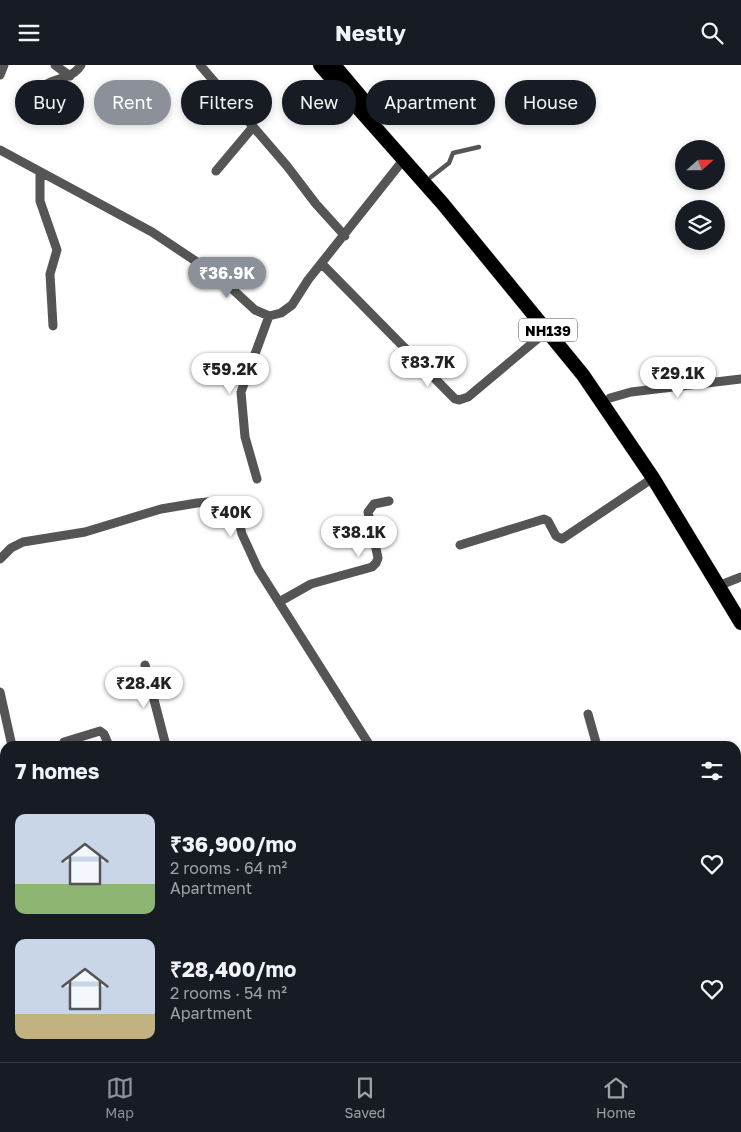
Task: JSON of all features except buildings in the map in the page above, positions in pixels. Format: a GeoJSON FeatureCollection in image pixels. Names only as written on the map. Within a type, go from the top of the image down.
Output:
{"type":"FeatureCollection","features":[{"type":"Feature","properties":{"kind":"highway","name":"NH139"},"geometry":{"type":"LineString","coordinates":[[320,65],[404,159],[548,330],[591,386],[722,584],[741,607]]}},
{"type":"Feature","properties":{"kind":"highway","name":"NH139"},"geometry":{"type":"LineString","coordinates":[[334,65],[561,332],[610,398],[722,584],[741,623]]}},
{"type":"Feature","properties":{"kind":"street"},"geometry":{"type":"LineString","coordinates":[[0,75],[4,65]]}},
{"type":"Feature","properties":{"kind":"street"},"geometry":{"type":"LineString","coordinates":[[55,65],[70,76]]}},
{"type":"Feature","properties":{"kind":"street"},"geometry":{"type":"LineString","coordinates":[[53,80],[70,76],[81,65]]}},
{"type":"Feature","properties":{"kind":"street"},"geometry":{"type":"LineString","coordinates":[[200,65],[288,166],[316,204],[345,236]]}},
{"type":"Feature","properties":{"kind":"street"},"geometry":{"type":"LineString","coordinates":[[216,171],[253,127]]}},
{"type":"Feature","properties":{"kind":"street"},"geometry":{"type":"LineString","coordinates":[[0,150],[152,232],[218,276],[255,309],[269,316],[281,313],[292,305],[404,159]]}},
{"type":"Feature","properties":{"kind":"street"},"geometry":{"type":"LineString","coordinates":[[40,172],[40,201],[57,250],[50,274],[53,326]]}},
{"type":"Feature","properties":{"kind":"street"},"geometry":{"type":"LineString","coordinates":[[322,264],[454,399],[459,401],[468,397],[548,330]]}},
{"type":"Feature","properties":{"kind":"street"},"geometry":{"type":"LineString","coordinates":[[257,479],[245,437],[241,393],[269,316]]}},
{"type":"Feature","properties":{"kind":"street"},"geometry":{"type":"LineString","coordinates":[[610,398],[631,392],[741,379]]}},
{"type":"Feature","properties":{"kind":"street"},"geometry":{"type":"LineString","coordinates":[[460,545],[544,519],[548,521],[556,536],[562,539],[653,478]]}},
{"type":"Feature","properties":{"kind":"street"},"geometry":{"type":"LineString","coordinates":[[0,559],[11,548],[23,542],[85,532],[161,509],[218,501],[228,503],[236,509],[242,533],[258,569],[367,741]]}},
{"type":"Feature","properties":{"kind":"street"},"geometry":{"type":"LineString","coordinates":[[279,602],[311,584],[372,567],[378,558],[368,512],[374,504],[389,501]]}},
{"type":"Feature","properties":{"kind":"street"},"geometry":{"type":"LineString","coordinates":[[722,584],[741,577]]}},
{"type":"Feature","properties":{"kind":"street"},"geometry":{"type":"LineString","coordinates":[[145,665],[165,741]]}},
{"type":"Feature","properties":{"kind":"street"},"geometry":{"type":"LineString","coordinates":[[0,692],[11,741]]}},
{"type":"Feature","properties":{"kind":"street"},"geometry":{"type":"LineString","coordinates":[[588,714],[596,741]]}},
{"type":"Feature","properties":{"kind":"street"},"geometry":{"type":"LineString","coordinates":[[66,741],[100,731],[104,733],[107,741]]}},
{"type":"Feature","properties":{"kind":"lane"},"geometry":{"type":"LineString","coordinates":[[431,177],[449,163],[453,153],[479,147]]}}]}
